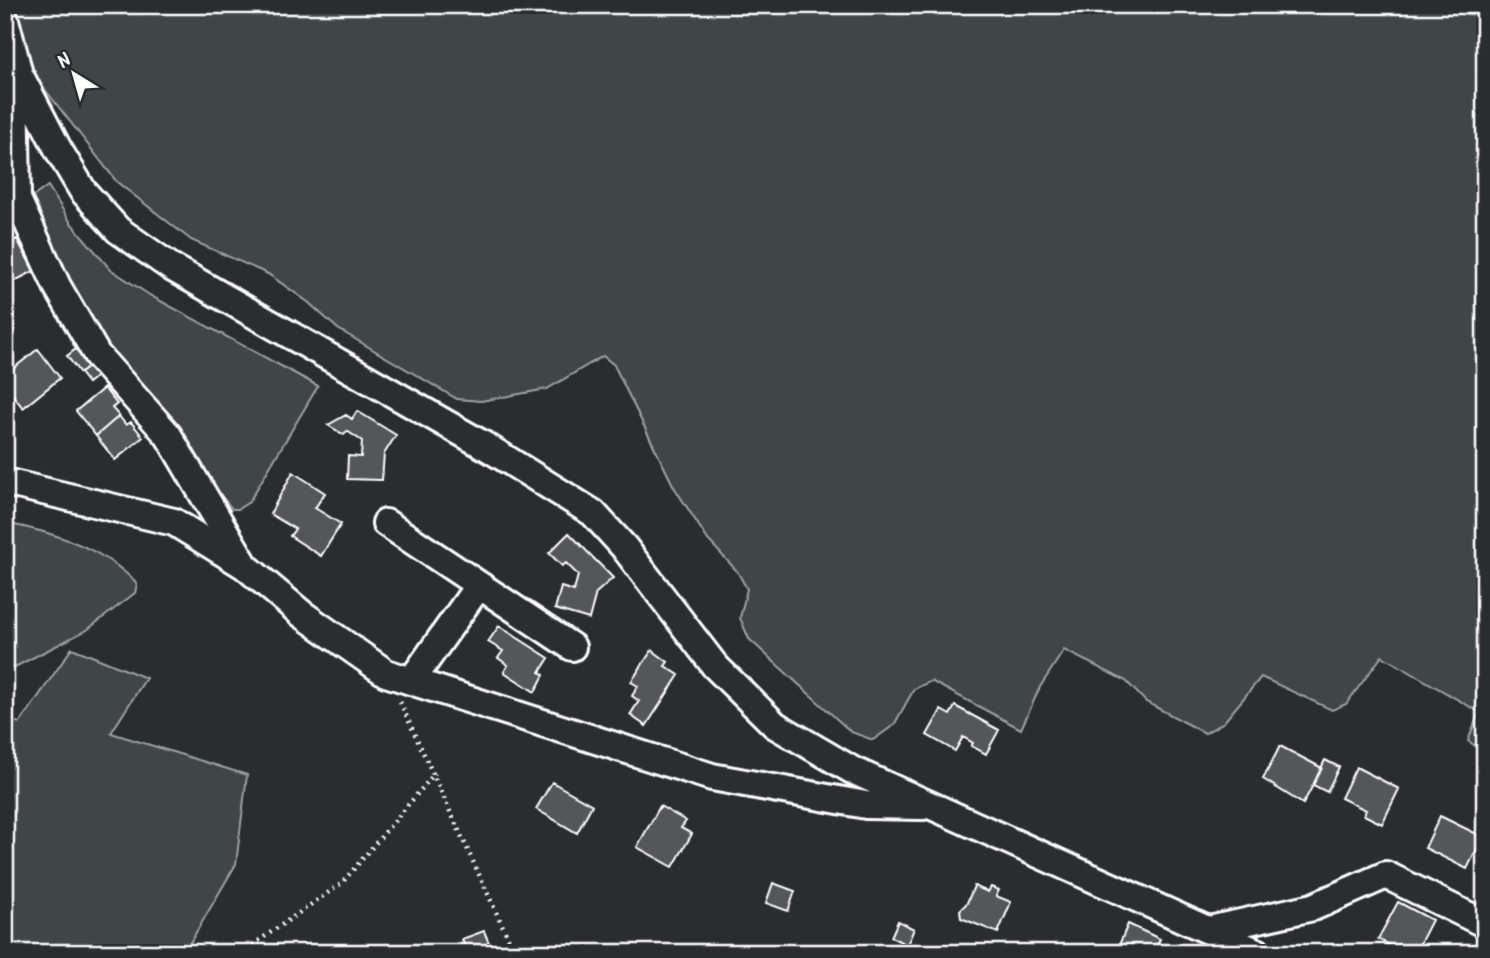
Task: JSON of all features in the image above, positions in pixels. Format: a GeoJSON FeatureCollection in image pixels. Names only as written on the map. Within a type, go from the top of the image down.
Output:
{"type":"FeatureCollection","features":[{"type":"Feature","properties":{"kind":"street"},"geometry":{"type":"LineString","coordinates":[[5,20],[15,62],[17,199],[57,286],[97,355],[168,435],[245,566]]}},
{"type":"Feature","properties":{"kind":"street"},"geometry":{"type":"LineString","coordinates":[[15,62],[70,170],[93,204],[118,230],[171,267],[576,500],[610,530],[715,666],[775,725],[815,751],[1259,953]]}},
{"type":"Feature","properties":{"kind":"street"},"geometry":{"type":"LineString","coordinates":[[5,482],[174,522],[245,566],[302,614],[386,673],[712,777],[866,805],[935,806]]}},
{"type":"Feature","properties":{"kind":"street"},"geometry":{"type":"LineString","coordinates":[[386,523],[572,647]]}},
{"type":"Feature","properties":{"kind":"street"},"geometry":{"type":"LineString","coordinates":[[412,680],[479,585]]}},
{"type":"Feature","properties":{"kind":"street"},"geometry":{"type":"LineString","coordinates":[[1209,930],[1313,907],[1386,875],[1485,924]]}},
{"type":"Feature","properties":{"kind":"path"},"geometry":{"type":"LineString","coordinates":[[386,673],[435,773],[466,849],[515,953]]}},
{"type":"Feature","properties":{"kind":"path"},"geometry":{"type":"LineString","coordinates":[[241,953],[342,883],[435,773]]}},
{"type":"Feature","properties":{"kind":"shaded area"},"geometry":{"type":"Polygon","coordinates":[[[5,5],[1485,5],[1485,752],[1468,741],[1479,712],[1382,656],[1346,704],[1332,710],[1261,677],[1224,722],[1205,733],[1146,702],[1126,681],[1064,650],[1040,687],[1021,729],[931,681],[914,689],[894,725],[873,740],[851,732],[749,639],[740,618],[747,589],[737,571],[708,540],[674,487],[614,365],[603,356],[547,389],[481,401],[457,399],[338,329],[308,302],[268,274],[191,240],[117,182],[5,38],[5,5]]]}},
{"type":"Feature","properties":{"kind":"shaded area"},"geometry":{"type":"Polygon","coordinates":[[[48,186],[71,223],[110,269],[151,296],[318,386],[249,502],[238,509],[232,509],[96,344],[27,201],[48,186]]]}},
{"type":"Feature","properties":{"kind":"shaded area"},"geometry":{"type":"Polygon","coordinates":[[[5,523],[77,543],[124,571],[137,584],[135,593],[87,630],[5,672],[5,523]]]}},
{"type":"Feature","properties":{"kind":"shaded area"},"geometry":{"type":"Polygon","coordinates":[[[72,648],[146,678],[111,733],[247,775],[236,864],[184,953],[5,953],[5,719],[20,723],[72,648]]]}},
{"type":"Feature","properties":{"kind":"building"},"geometry":{"type":"Polygon","coordinates":[[[17,239],[34,271],[5,286],[5,245],[17,239]]]}},
{"type":"Feature","properties":{"kind":"building"},"geometry":{"type":"Polygon","coordinates":[[[81,345],[95,362],[80,373],[67,356],[81,345]]]}},
{"type":"Feature","properties":{"kind":"building"},"geometry":{"type":"Polygon","coordinates":[[[38,349],[60,378],[23,408],[5,385],[5,375],[38,349]]]}},
{"type":"Feature","properties":{"kind":"building"},"geometry":{"type":"Polygon","coordinates":[[[95,362],[102,372],[88,383],[80,373],[95,362]]]}},
{"type":"Feature","properties":{"kind":"building"},"geometry":{"type":"Polygon","coordinates":[[[104,388],[117,404],[112,408],[119,416],[96,436],[76,411],[104,388]]]}},
{"type":"Feature","properties":{"kind":"building"},"geometry":{"type":"Polygon","coordinates":[[[357,411],[396,435],[384,454],[382,480],[347,479],[348,456],[361,457],[362,441],[347,431],[344,435],[328,425],[346,415],[352,419],[357,411]]]}},
{"type":"Feature","properties":{"kind":"building"},"geometry":{"type":"Polygon","coordinates":[[[119,416],[126,425],[131,422],[143,437],[115,460],[96,436],[119,416]]]}},
{"type":"Feature","properties":{"kind":"building"},"geometry":{"type":"Polygon","coordinates":[[[293,472],[325,493],[315,508],[341,524],[321,556],[290,536],[295,529],[270,514],[293,472]]]}},
{"type":"Feature","properties":{"kind":"building"},"geometry":{"type":"Polygon","coordinates":[[[569,533],[613,578],[596,593],[589,619],[555,609],[561,587],[574,591],[578,575],[566,563],[562,566],[549,553],[569,533]]]}},
{"type":"Feature","properties":{"kind":"building"},"geometry":{"type":"Polygon","coordinates":[[[499,626],[549,658],[540,672],[544,675],[535,692],[504,672],[508,665],[498,658],[503,651],[488,642],[499,626]]]}},
{"type":"Feature","properties":{"kind":"building"},"geometry":{"type":"Polygon","coordinates":[[[652,650],[668,662],[665,666],[679,675],[646,726],[630,715],[639,701],[632,696],[638,686],[631,682],[652,650]]]}},
{"type":"Feature","properties":{"kind":"building"},"geometry":{"type":"Polygon","coordinates":[[[955,706],[999,730],[986,754],[971,746],[973,743],[963,737],[955,751],[927,735],[941,710],[950,715],[955,706]]]}},
{"type":"Feature","properties":{"kind":"building"},"geometry":{"type":"Polygon","coordinates":[[[1280,746],[1322,768],[1303,804],[1263,779],[1280,746]]]}},
{"type":"Feature","properties":{"kind":"building"},"geometry":{"type":"Polygon","coordinates":[[[1325,760],[1339,767],[1327,792],[1313,785],[1325,760]]]}},
{"type":"Feature","properties":{"kind":"building"},"geometry":{"type":"Polygon","coordinates":[[[1356,767],[1399,789],[1382,824],[1364,815],[1366,810],[1341,798],[1356,767]]]}},
{"type":"Feature","properties":{"kind":"building"},"geometry":{"type":"Polygon","coordinates":[[[552,782],[592,805],[577,833],[536,809],[552,782]]]}},
{"type":"Feature","properties":{"kind":"building"},"geometry":{"type":"Polygon","coordinates":[[[660,806],[686,821],[681,828],[692,834],[673,867],[637,847],[660,806]]]}},
{"type":"Feature","properties":{"kind":"building"},"geometry":{"type":"Polygon","coordinates":[[[1440,816],[1483,837],[1467,869],[1425,848],[1440,816]]]}},
{"type":"Feature","properties":{"kind":"building"},"geometry":{"type":"Polygon","coordinates":[[[773,883],[795,891],[788,911],[766,903],[773,883]]]}},
{"type":"Feature","properties":{"kind":"building"},"geometry":{"type":"Polygon","coordinates":[[[974,886],[988,892],[991,887],[999,890],[996,896],[1011,902],[998,933],[961,918],[960,910],[967,903],[974,886]]]}},
{"type":"Feature","properties":{"kind":"building"},"geometry":{"type":"Polygon","coordinates":[[[1398,902],[1432,920],[1415,953],[1393,953],[1395,948],[1378,939],[1398,902]]]}},
{"type":"Feature","properties":{"kind":"building"},"geometry":{"type":"Polygon","coordinates":[[[898,921],[914,929],[907,945],[891,937],[898,921]]]}},
{"type":"Feature","properties":{"kind":"building"},"geometry":{"type":"Polygon","coordinates":[[[1128,924],[1160,939],[1154,953],[1116,952],[1128,924]]]}},
{"type":"Feature","properties":{"kind":"building"},"geometry":{"type":"Polygon","coordinates":[[[484,931],[493,953],[467,953],[462,939],[484,931]]]}}]}
